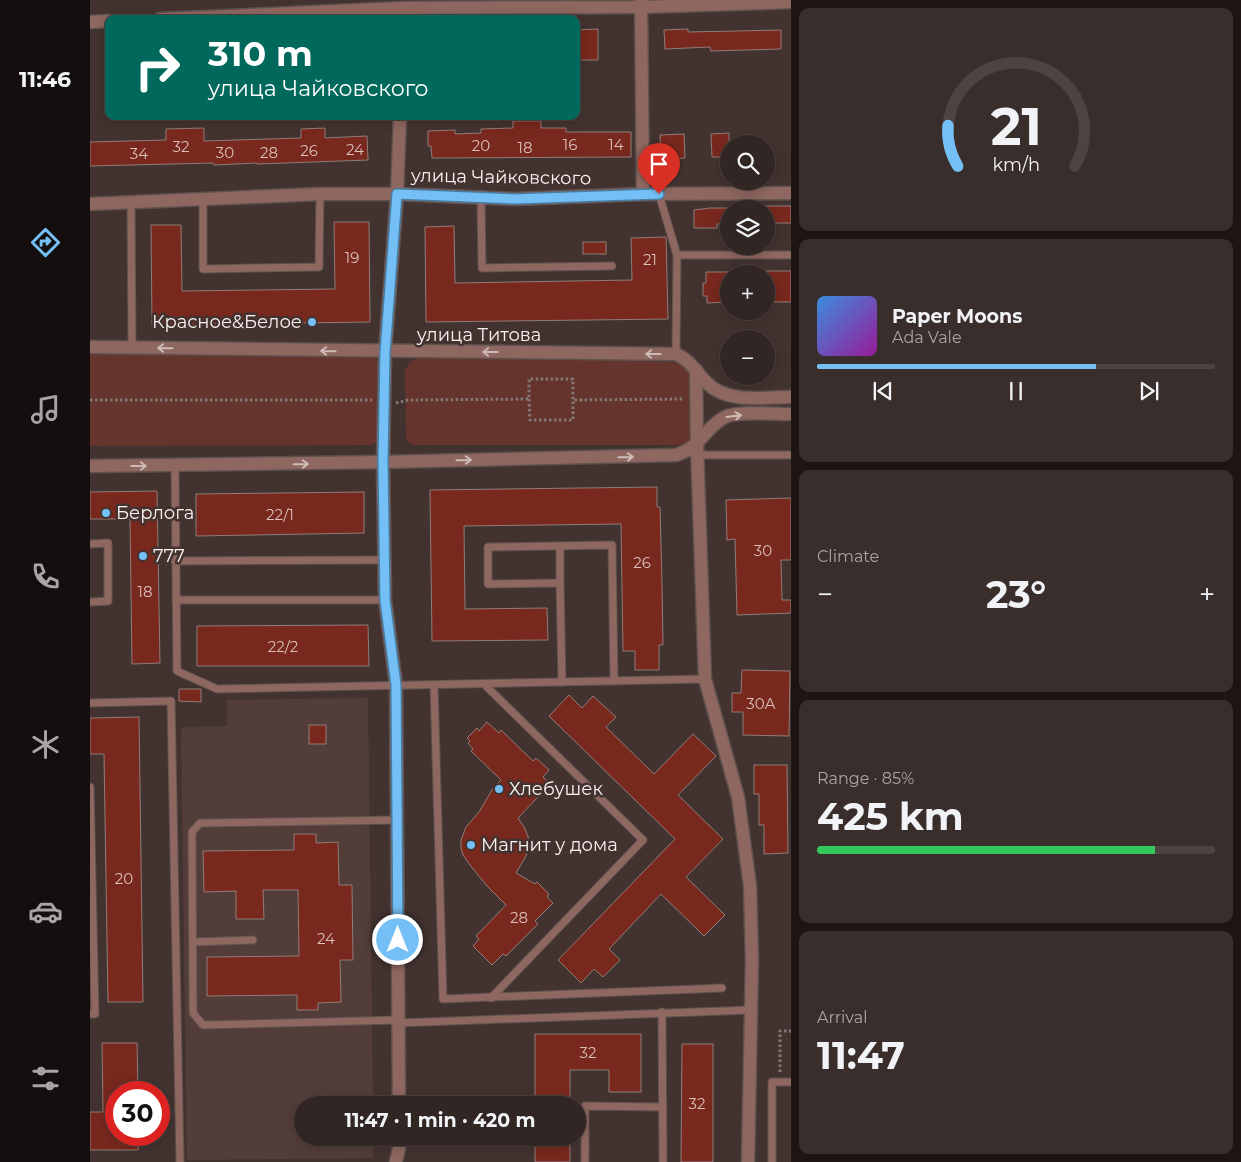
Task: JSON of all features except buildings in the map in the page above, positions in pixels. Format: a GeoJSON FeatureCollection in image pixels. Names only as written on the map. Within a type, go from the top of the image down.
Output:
{"type":"FeatureCollection","features":[{"type":"Feature","properties":{"kind":"street"},"geometry":{"type":"LineString","coordinates":[[257,15],[641,3],[791,2]]}},
{"type":"Feature","properties":{"kind":"street"},"geometry":{"type":"LineString","coordinates":[[641,3],[643,194]]}},
{"type":"Feature","properties":{"kind":"street"},"geometry":{"type":"LineString","coordinates":[[90,22],[105,21]]}},
{"type":"Feature","properties":{"kind":"street"},"geometry":{"type":"LineString","coordinates":[[399,1096],[396,685],[385,600],[383,462],[385,352],[397,194],[400,120]]}},
{"type":"Feature","properties":{"kind":"street","name":"улица Чайковского"},"geometry":{"type":"LineString","coordinates":[[90,204],[320,194],[397,194],[514,199],[643,194],[791,193]]}},
{"type":"Feature","properties":{"kind":"street","name":"улица Титова"},"geometry":{"type":"LineString","coordinates":[[90,347],[676,354]]}},
{"type":"Feature","properties":{"kind":"street"},"geometry":{"type":"LineString","coordinates":[[676,354],[690,363],[717,392],[735,397],[791,397]]}},
{"type":"Feature","properties":{"kind":"street"},"geometry":{"type":"LineString","coordinates":[[696,370],[697,476],[705,679],[738,797],[750,886],[752,960],[748,1162]]}},
{"type":"Feature","properties":{"kind":"street"},"geometry":{"type":"LineString","coordinates":[[90,466],[175,466],[676,455],[697,450],[714,425],[725,417],[791,414]]}},
{"type":"Feature","properties":{"kind":"street"},"geometry":{"type":"LineString","coordinates":[[676,455],[685,460],[697,476]]}},
{"type":"Feature","properties":{"kind":"street"},"geometry":{"type":"LineString","coordinates":[[396,1162],[399,1146]]}},
{"type":"Feature","properties":{"kind":"lane"},"geometry":{"type":"LineString","coordinates":[[203,199],[203,269],[319,267],[320,194]]}},
{"type":"Feature","properties":{"kind":"lane"},"geometry":{"type":"LineString","coordinates":[[659,194],[677,256],[676,354]]}},
{"type":"Feature","properties":{"kind":"lane"},"geometry":{"type":"LineString","coordinates":[[482,198],[482,268],[612,266]]}},
{"type":"Feature","properties":{"kind":"lane"},"geometry":{"type":"LineString","coordinates":[[131,202],[132,347]]}},
{"type":"Feature","properties":{"kind":"lane"},"geometry":{"type":"LineString","coordinates":[[677,256],[791,255]]}},
{"type":"Feature","properties":{"kind":"lane"},"geometry":{"type":"LineString","coordinates":[[697,450],[791,455]]}},
{"type":"Feature","properties":{"kind":"lane"},"geometry":{"type":"LineString","coordinates":[[175,466],[177,671],[217,689],[705,679]]}},
{"type":"Feature","properties":{"kind":"lane"},"geometry":{"type":"LineString","coordinates":[[90,544],[108,543],[108,601],[90,602]]}},
{"type":"Feature","properties":{"kind":"lane"},"geometry":{"type":"LineString","coordinates":[[560,583],[488,584],[488,547],[612,545],[614,680]]}},
{"type":"Feature","properties":{"kind":"lane"},"geometry":{"type":"LineString","coordinates":[[560,546],[562,682]]}},
{"type":"Feature","properties":{"kind":"lane"},"geometry":{"type":"LineString","coordinates":[[175,561],[385,560]]}},
{"type":"Feature","properties":{"kind":"lane"},"geometry":{"type":"LineString","coordinates":[[176,600],[385,600]]}},
{"type":"Feature","properties":{"kind":"lane"},"geometry":{"type":"LineString","coordinates":[[484,684],[643,840],[491,998]]}},
{"type":"Feature","properties":{"kind":"lane"},"geometry":{"type":"LineString","coordinates":[[434,685],[443,999],[722,988]]}},
{"type":"Feature","properties":{"kind":"lane"},"geometry":{"type":"LineString","coordinates":[[90,703],[170,700],[180,1162]]}},
{"type":"Feature","properties":{"kind":"lane"},"geometry":{"type":"LineString","coordinates":[[90,787],[92,953],[95,1014],[90,1014]]}},
{"type":"Feature","properties":{"kind":"lane"},"geometry":{"type":"LineString","coordinates":[[397,820],[200,823],[192,832],[193,1013],[203,1025],[750,1010]]}},
{"type":"Feature","properties":{"kind":"lane"},"geometry":{"type":"LineString","coordinates":[[192,942],[253,940]]}},
{"type":"Feature","properties":{"kind":"lane"},"geometry":{"type":"LineString","coordinates":[[662,1012],[663,1162]]}},
{"type":"Feature","properties":{"kind":"lane"},"geometry":{"type":"LineString","coordinates":[[772,1162],[772,1082],[791,1082]]}},
{"type":"Feature","properties":{"kind":"lane"},"geometry":{"type":"LineString","coordinates":[[586,1162],[585,1106],[663,1107]]}},
{"type":"Feature","properties":{"kind":"path"},"geometry":{"type":"LineString","coordinates":[[529,379],[573,379],[573,420],[530,420],[529,399],[529,379]]}},
{"type":"Feature","properties":{"kind":"path"},"geometry":{"type":"LineString","coordinates":[[408,400],[529,399]]}},
{"type":"Feature","properties":{"kind":"path"},"geometry":{"type":"LineString","coordinates":[[573,400],[693,399]]}},
{"type":"Feature","properties":{"kind":"path"},"geometry":{"type":"LineString","coordinates":[[90,400],[376,400]]}},
{"type":"Feature","properties":{"kind":"path"},"geometry":{"type":"LineString","coordinates":[[780,1082],[780,1031],[791,1031]]}},
{"type":"Feature","properties":{"kind":"shaded area"},"geometry":{"type":"Polygon","coordinates":[[[368,353],[374,355],[379,367],[380,437],[377,442],[370,445],[90,446],[90,354],[368,353]]]}},
{"type":"Feature","properties":{"kind":"shaded area"},"geometry":{"type":"Polygon","coordinates":[[[425,355],[679,363],[689,372],[696,434],[692,439],[681,445],[414,445],[408,442],[406,437],[405,370],[414,360],[425,355]]]}},
{"type":"Feature","properties":{"kind":"shaded area"},"geometry":{"type":"Polygon","coordinates":[[[368,698],[373,1096],[294,1096],[294,1146],[373,1146],[373,1158],[187,1160],[181,727],[227,726],[227,700],[368,698]]]}},
{"type":"Feature","properties":{"kind":"place","name":"Красное&Белое"},"geometry":{"type":"Point","coordinates":[312,322]}},
{"type":"Feature","properties":{"kind":"place","name":"Берлога"},"geometry":{"type":"Point","coordinates":[106,513]}},
{"type":"Feature","properties":{"kind":"place","name":"777"},"geometry":{"type":"Point","coordinates":[143,556]}},
{"type":"Feature","properties":{"kind":"place","name":"Хлебушек"},"geometry":{"type":"Point","coordinates":[499,789]}},
{"type":"Feature","properties":{"kind":"place","name":"Магнит у дома"},"geometry":{"type":"Point","coordinates":[471,845]}},
{"type":"Feature","properties":{"kind":"route"},"geometry":{"type":"LineString","coordinates":[[398,940],[396,685],[385,600],[383,462],[385,352],[397,194],[514,199],[659,194]]}}]}
